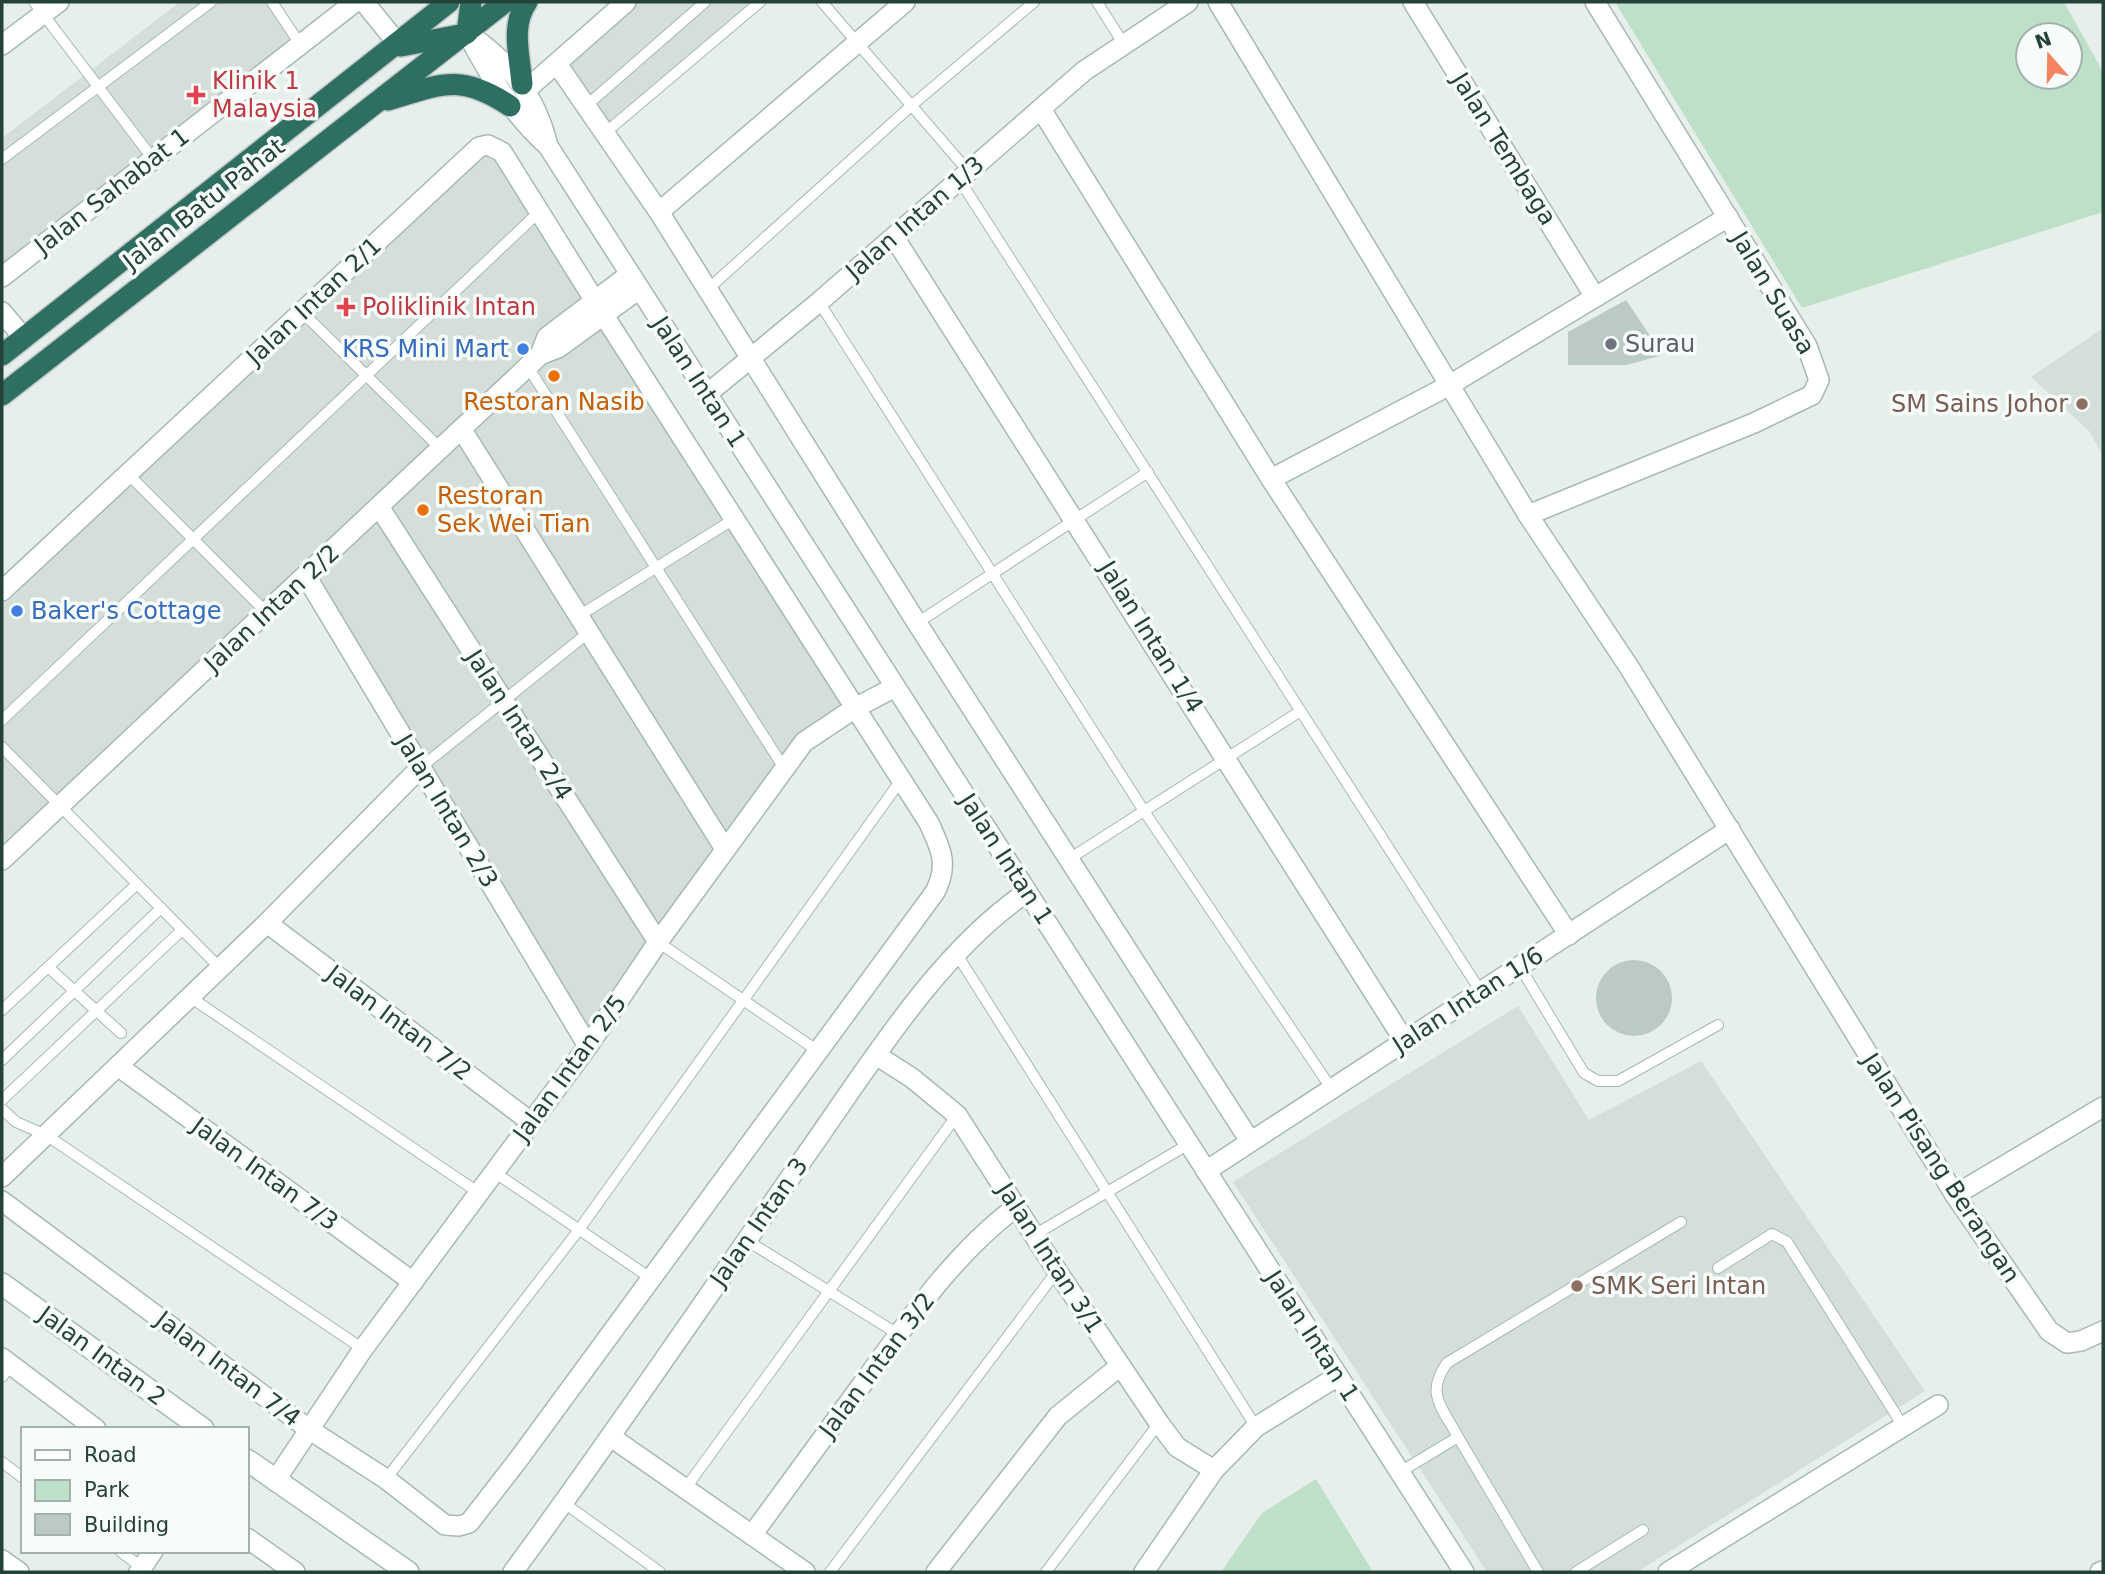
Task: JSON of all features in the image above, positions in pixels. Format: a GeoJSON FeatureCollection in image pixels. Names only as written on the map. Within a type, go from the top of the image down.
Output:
{"type":"FeatureCollection","features":[{"type":"Feature","properties":{"kind":"highway","name":"Jalan Batu Pahat"},"geometry":{"type":"LineString","coordinates":[[2,355],[449,2]]}},
{"type":"Feature","properties":{"kind":"highway"},"geometry":{"type":"LineString","coordinates":[[395,47],[467,33],[471,2]]}},
{"type":"Feature","properties":{"kind":"highway","name":"Jalan Batu Pahat"},"geometry":{"type":"LineString","coordinates":[[2,395],[505,2]]}},
{"type":"Feature","properties":{"kind":"highway"},"geometry":{"type":"LineString","coordinates":[[524,87],[516,31],[521,11],[527,2]]}},
{"type":"Feature","properties":{"kind":"highway"},"geometry":{"type":"LineString","coordinates":[[376,104],[439,85],[468,84],[510,106]]}},
{"type":"Feature","properties":{"kind":"street"},"geometry":{"type":"LineString","coordinates":[[2,45],[38,8],[59,2]]}},
{"type":"Feature","properties":{"kind":"street","name":"Jalan Sahabat 1"},"geometry":{"type":"LineString","coordinates":[[2,277],[355,2]]}},
{"type":"Feature","properties":{"kind":"street"},"geometry":{"type":"LineString","coordinates":[[364,2],[395,47]]}},
{"type":"Feature","properties":{"kind":"street"},"geometry":{"type":"LineString","coordinates":[[524,87],[557,64],[626,2]]}},
{"type":"Feature","properties":{"kind":"street"},"geometry":{"type":"LineString","coordinates":[[659,212],[905,2]]}},
{"type":"Feature","properties":{"kind":"street","name":"Jalan Intan 1/3"},"geometry":{"type":"LineString","coordinates":[[707,394],[819,302],[1084,71],[1188,2]]}},
{"type":"Feature","properties":{"kind":"street","name":"Jalan Pisang Berangan"},"geometry":{"type":"LineString","coordinates":[[1218,2],[1448,386],[1528,515],[1629,667],[1955,1195],[2049,1331],[2067,1343],[2081,1341],[2103,1331]]}},
{"type":"Feature","properties":{"kind":"street","name":"Jalan Tembaga"},"geometry":{"type":"LineString","coordinates":[[1413,2],[1595,297]]}},
{"type":"Feature","properties":{"kind":"street","name":"Jalan Suasa"},"geometry":{"type":"LineString","coordinates":[[1528,515],[1754,423],[1817,390],[1819,380],[1810,353],[1595,2]]}},
{"type":"Feature","properties":{"kind":"street","name":"Jalan Intan 1"},"geometry":{"type":"LineString","coordinates":[[467,33],[495,52],[524,87],[542,122],[548,146]]}},
{"type":"Feature","properties":{"kind":"street","name":"Jalan Intan 1"},"geometry":{"type":"LineString","coordinates":[[467,33],[510,106],[527,128],[548,146],[1464,1572]]}},
{"type":"Feature","properties":{"kind":"street"},"geometry":{"type":"LineString","coordinates":[[557,64],[659,212],[917,623],[1251,1141]]}},
{"type":"Feature","properties":{"kind":"street"},"geometry":{"type":"LineString","coordinates":[[1041,109],[1271,479],[1569,935]]}},
{"type":"Feature","properties":{"kind":"street","name":"Jalan Intan 2/1"},"geometry":{"type":"LineString","coordinates":[[2,591],[479,147],[488,145],[502,152],[599,307]]}},
{"type":"Feature","properties":{"kind":"street"},"geometry":{"type":"LineString","coordinates":[[1271,479],[1448,386],[1728,216]]}},
{"type":"Feature","properties":{"kind":"street","name":"Jalan Intan 1/4"},"geometry":{"type":"LineString","coordinates":[[894,237],[1227,757],[1404,1040]]}},
{"type":"Feature","properties":{"kind":"street","name":"Jalan Intan 2/2"},"geometry":{"type":"LineString","coordinates":[[2,860],[534,361],[558,348],[599,307],[635,282]]}},
{"type":"Feature","properties":{"kind":"street","name":"Jalan Intan 1"},"geometry":{"type":"LineString","coordinates":[[459,1526],[469,1523],[653,1280],[935,892],[943,876],[944,855],[929,823],[599,307]]}},
{"type":"Feature","properties":{"kind":"street"},"geometry":{"type":"LineString","coordinates":[[2,312],[23,337]]}},
{"type":"Feature","properties":{"kind":"street"},"geometry":{"type":"LineString","coordinates":[[462,430],[725,849]]}},
{"type":"Feature","properties":{"kind":"street","name":"Jalan Intan 2/4"},"geometry":{"type":"LineString","coordinates":[[380,508],[658,942]]}},
{"type":"Feature","properties":{"kind":"street","name":"Jalan Intan 2/3"},"geometry":{"type":"LineString","coordinates":[[306,576],[588,1046]]}},
{"type":"Feature","properties":{"kind":"street","name":"Jalan Intan 2/5"},"geometry":{"type":"LineString","coordinates":[[275,1481],[363,1349],[588,1046],[658,942],[804,742],[855,708],[895,687]]}},
{"type":"Feature","properties":{"kind":"street"},"geometry":{"type":"LineString","coordinates":[[2,1178],[267,923],[421,768]]}},
{"type":"Feature","properties":{"kind":"street","name":"Jalan Intan 1/6"},"geometry":{"type":"LineString","coordinates":[[1206,1171],[1730,829]]}},
{"type":"Feature","properties":{"kind":"street","name":"Jalan Intan 3"},"geometry":{"type":"LineString","coordinates":[[514,1572],[876,1055],[956,953],[995,914],[1027,892]]}},
{"type":"Feature","properties":{"kind":"street","name":"Jalan Intan 7/2"},"geometry":{"type":"LineString","coordinates":[[267,923],[531,1122]]}},
{"type":"Feature","properties":{"kind":"street","name":"Jalan Intan 3/1"},"geometry":{"type":"LineString","coordinates":[[876,1055],[912,1078],[957,1115],[1159,1423],[1177,1447],[1214,1471]]}},
{"type":"Feature","properties":{"kind":"street","name":"Jalan Intan 7/3"},"geometry":{"type":"LineString","coordinates":[[118,1066],[413,1282]]}},
{"type":"Feature","properties":{"kind":"street"},"geometry":{"type":"LineString","coordinates":[[1955,1195],[2103,1107]]}},
{"type":"Feature","properties":{"kind":"street","name":"Jalan Intan 7/4"},"geometry":{"type":"LineString","coordinates":[[2,1201],[310,1430],[386,1479],[445,1525],[459,1526]]}},
{"type":"Feature","properties":{"kind":"street","name":"Jalan Intan 3/2"},"geometry":{"type":"LineString","coordinates":[[752,1535],[898,1334],[953,1265],[988,1228],[1016,1207]]}},
{"type":"Feature","properties":{"kind":"street","name":"Jalan Intan 2"},"geometry":{"type":"LineString","coordinates":[[2,1284],[200,1427]]}},
{"type":"Feature","properties":{"kind":"street"},"geometry":{"type":"LineString","coordinates":[[936,1572],[1058,1416],[1120,1366]]}},
{"type":"Feature","properties":{"kind":"street"},"geometry":{"type":"LineString","coordinates":[[5,1367],[93,1427]]}},
{"type":"Feature","properties":{"kind":"street"},"geometry":{"type":"LineString","coordinates":[[1144,1572],[1214,1471],[1256,1427],[1338,1376]]}},
{"type":"Feature","properties":{"kind":"street"},"geometry":{"type":"LineString","coordinates":[[1668,1572],[1938,1405]]}},
{"type":"Feature","properties":{"kind":"street"},"geometry":{"type":"LineString","coordinates":[[611,1437],[805,1572]]}},
{"type":"Feature","properties":{"kind":"street"},"geometry":{"type":"LineString","coordinates":[[248,1461],[408,1572]]}},
{"type":"Feature","properties":{"kind":"street"},"geometry":{"type":"LineString","coordinates":[[248,1539],[295,1572]]}},
{"type":"Feature","properties":{"kind":"street"},"geometry":{"type":"LineString","coordinates":[[143,1571],[152,1553]]}},
{"type":"Feature","properties":{"kind":"street"},"geometry":{"type":"LineString","coordinates":[[2,1560],[19,1572]]}},
{"type":"Feature","properties":{"kind":"lane"},"geometry":{"type":"LineString","coordinates":[[2,159],[211,2]]}},
{"type":"Feature","properties":{"kind":"lane"},"geometry":{"type":"LineString","coordinates":[[272,2],[300,44]]}},
{"type":"Feature","properties":{"kind":"lane"},"geometry":{"type":"LineString","coordinates":[[586,106],[705,2]]}},
{"type":"Feature","properties":{"kind":"lane"},"geometry":{"type":"LineString","coordinates":[[605,133],[760,2]]}},
{"type":"Feature","properties":{"kind":"lane"},"geometry":{"type":"LineString","coordinates":[[822,2],[911,106],[964,175],[1299,712],[1481,992]]}},
{"type":"Feature","properties":{"kind":"lane"},"geometry":{"type":"LineString","coordinates":[[707,290],[911,106],[1034,2]]}},
{"type":"Feature","properties":{"kind":"lane"},"geometry":{"type":"LineString","coordinates":[[1097,2],[1123,43]]}},
{"type":"Feature","properties":{"kind":"lane"},"geometry":{"type":"LineString","coordinates":[[38,8],[153,159]]}},
{"type":"Feature","properties":{"kind":"lane"},"geometry":{"type":"LineString","coordinates":[[2,720],[539,212]]}},
{"type":"Feature","properties":{"kind":"lane"},"geometry":{"type":"LineString","coordinates":[[819,302],[1144,811],[1331,1088]]}},
{"type":"Feature","properties":{"kind":"lane"},"geometry":{"type":"LineString","coordinates":[[302,312],[442,450]]}},
{"type":"Feature","properties":{"kind":"lane"},"geometry":{"type":"LineString","coordinates":[[534,361],[656,568],[784,768]]}},
{"type":"Feature","properties":{"kind":"lane"},"geometry":{"type":"LineString","coordinates":[[917,623],[1148,472]]}},
{"type":"Feature","properties":{"kind":"lane"},"geometry":{"type":"LineString","coordinates":[[128,474],[266,612]]}},
{"type":"Feature","properties":{"kind":"lane"},"geometry":{"type":"LineString","coordinates":[[421,768],[504,701],[582,625],[656,568],[734,519]]}},
{"type":"Feature","properties":{"kind":"lane"},"geometry":{"type":"LineString","coordinates":[[1069,859],[1299,712]]}},
{"type":"Feature","properties":{"kind":"lane"},"geometry":{"type":"LineString","coordinates":[[2,747],[220,968]]}},
{"type":"Feature","properties":{"kind":"lane"},"geometry":{"type":"LineString","coordinates":[[386,1479],[578,1231],[901,780]]}},
{"type":"Feature","properties":{"kind":"lane"},"geometry":{"type":"LineString","coordinates":[[2,1010],[137,884]]}},
{"type":"Feature","properties":{"kind":"lane"},"geometry":{"type":"LineString","coordinates":[[2,1060],[161,908]]}},
{"type":"Feature","properties":{"kind":"lane"},"geometry":{"type":"LineString","coordinates":[[2,1100],[182,930]]}},
{"type":"Feature","properties":{"kind":"lane"},"geometry":{"type":"LineString","coordinates":[[658,942],[742,1002],[818,1051]]}},
{"type":"Feature","properties":{"kind":"lane"},"geometry":{"type":"LineString","coordinates":[[956,953],[1256,1427]]}},
{"type":"Feature","properties":{"kind":"lane"},"geometry":{"type":"LineString","coordinates":[[48,967],[121,1033]]}},
{"type":"Feature","properties":{"kind":"lane"},"geometry":{"type":"LineString","coordinates":[[1520,967],[1584,1073],[1598,1081],[1618,1081],[1718,1026]]}},
{"type":"Feature","properties":{"kind":"lane"},"geometry":{"type":"LineString","coordinates":[[190,997],[479,1193]]}},
{"type":"Feature","properties":{"kind":"lane"},"geometry":{"type":"LineString","coordinates":[[2,1109],[16,1122],[46,1135],[363,1349]]}},
{"type":"Feature","properties":{"kind":"lane"},"geometry":{"type":"LineString","coordinates":[[685,1489],[957,1115]]}},
{"type":"Feature","properties":{"kind":"lane"},"geometry":{"type":"LineString","coordinates":[[1034,1235],[1189,1144]]}},
{"type":"Feature","properties":{"kind":"lane"},"geometry":{"type":"LineString","coordinates":[[495,1172],[653,1280]]}},
{"type":"Feature","properties":{"kind":"lane"},"geometry":{"type":"LineString","coordinates":[[1538,1572],[1435,1395],[1436,1379],[1447,1363],[1681,1222]]}},
{"type":"Feature","properties":{"kind":"lane"},"geometry":{"type":"LineString","coordinates":[[1718,1268],[1772,1234],[1787,1242],[1903,1426]]}},
{"type":"Feature","properties":{"kind":"lane"},"geometry":{"type":"LineString","coordinates":[[746,1240],[826,1292],[898,1334]]}},
{"type":"Feature","properties":{"kind":"lane"},"geometry":{"type":"LineString","coordinates":[[830,1572],[1057,1271]]}},
{"type":"Feature","properties":{"kind":"lane"},"geometry":{"type":"LineString","coordinates":[[1046,1572],[1159,1423]]}},
{"type":"Feature","properties":{"kind":"lane"},"geometry":{"type":"LineString","coordinates":[[1400,1472],[1458,1437]]}},
{"type":"Feature","properties":{"kind":"lane"},"geometry":{"type":"LineString","coordinates":[[2,1462],[21,1476]]}},
{"type":"Feature","properties":{"kind":"lane"},"geometry":{"type":"LineString","coordinates":[[564,1503],[660,1572]]}},
{"type":"Feature","properties":{"kind":"lane"},"geometry":{"type":"LineString","coordinates":[[1576,1572],[1643,1531]]}},
{"type":"Feature","properties":{"kind":"lane"},"geometry":{"type":"LineString","coordinates":[[122,1553],[143,1571]]}},
{"type":"Feature","properties":{"kind":"shaded area"},"geometry":{"type":"Polygon","coordinates":[[[180,2],[278,2],[301,36],[2,267],[2,138],[180,2]]]}},
{"type":"Feature","properties":{"kind":"shaded area"},"geometry":{"type":"Polygon","coordinates":[[[638,2],[766,2],[613,132],[567,65],[638,2]]]}},
{"type":"Feature","properties":{"kind":"shaded area"},"geometry":{"type":"Polygon","coordinates":[[[478,139],[502,141],[865,711],[809,748],[659,953],[589,1058],[306,588],[2,869],[2,582],[478,139]]]}},
{"type":"Feature","properties":{"kind":"shaded area","name":"SM Sains Johor"},"geometry":{"type":"Polygon","coordinates":[[[2103,328],[2103,456],[2089,431],[2031,377],[2103,328]]]}},
{"type":"Feature","properties":{"kind":"shaded area","name":"SMK Seri Intan"},"geometry":{"type":"Polygon","coordinates":[[[1518,1006],[1589,1120],[1701,1061],[1925,1391],[1637,1572],[1487,1572],[1233,1182],[1518,1006]]]}},
{"type":"Feature","properties":{"kind":"green space"},"geometry":{"type":"Polygon","coordinates":[[[1615,2],[2064,2],[2075,21],[2014,21],[2014,91],[2084,91],[2084,38],[2103,72],[2103,212],[1802,308],[1615,2]]]}},
{"type":"Feature","properties":{"kind":"green space"},"geometry":{"type":"Polygon","coordinates":[[[1316,1479],[1373,1572],[1221,1572],[1262,1513],[1316,1479]]]}},
{"type":"Feature","properties":{"kind":"building","name":"Surau"},"geometry":{"type":"Polygon","coordinates":[[[1626,300],[1663,355],[1626,365],[1568,365],[1568,332],[1626,300]]]}},
{"type":"Feature","properties":{"kind":"building"},"geometry":{"type":"Polygon","coordinates":[[[1634,960],[1648,963],[1661,971],[1669,984],[1672,998],[1669,1012],[1661,1025],[1648,1033],[1634,1036],[1620,1033],[1607,1025],[1599,1012],[1596,998],[1599,984],[1607,971],[1620,963],[1634,960]]]}},
{"type":"Feature","properties":{"kind":"place","name":"Klinik 1 Malaysia"},"geometry":{"type":"Point","coordinates":[196,95]}},
{"type":"Feature","properties":{"kind":"place","name":"Poliklinik Intan"},"geometry":{"type":"Point","coordinates":[346,307]}},
{"type":"Feature","properties":{"kind":"place","name":"Surau"},"geometry":{"type":"Point","coordinates":[1611,344]}},
{"type":"Feature","properties":{"kind":"place","name":"KRS Mini Mart"},"geometry":{"type":"Point","coordinates":[523,349]}},
{"type":"Feature","properties":{"kind":"place","name":"Restoran Nasib"},"geometry":{"type":"Point","coordinates":[554,376]}},
{"type":"Feature","properties":{"kind":"place","name":"SM Sains Johor"},"geometry":{"type":"Point","coordinates":[2082,404]}},
{"type":"Feature","properties":{"kind":"place","name":"Restoran Sek Wei Tian"},"geometry":{"type":"Point","coordinates":[423,510]}},
{"type":"Feature","properties":{"kind":"place","name":"Baker's Cottage"},"geometry":{"type":"Point","coordinates":[17,611]}},
{"type":"Feature","properties":{"kind":"place","name":"SMK Seri Intan"},"geometry":{"type":"Point","coordinates":[1577,1286]}}]}
